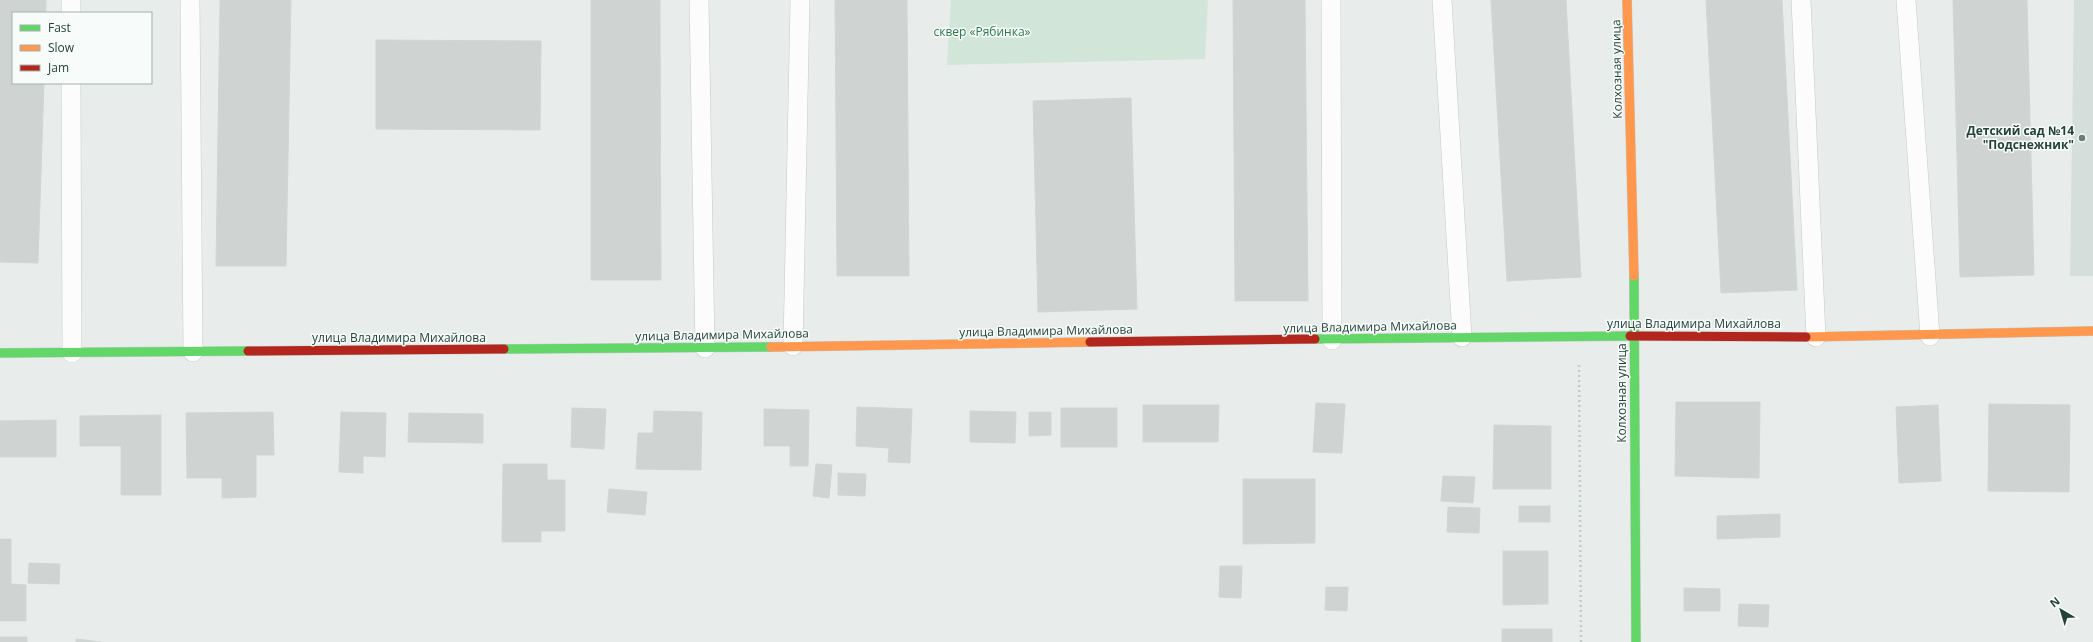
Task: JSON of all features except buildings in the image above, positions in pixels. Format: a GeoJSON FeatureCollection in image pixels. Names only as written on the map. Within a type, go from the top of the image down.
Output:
{"type":"FeatureCollection","features":[{"type":"Feature","properties":{"kind":"street","name":"Колхозная улица"},"geometry":{"type":"LineString","coordinates":[[1627,0],[1634,278],[1636,642]]}},
{"type":"Feature","properties":{"kind":"street","name":"улица Владимира Михайлова"},"geometry":{"type":"LineString","coordinates":[[0,353],[705,348],[1462,337],[1930,336],[2093,331]]}},
{"type":"Feature","properties":{"kind":"lane"},"geometry":{"type":"LineString","coordinates":[[71,0],[71,12]]}},
{"type":"Feature","properties":{"kind":"lane"},"geometry":{"type":"LineString","coordinates":[[190,0],[193,352]]}},
{"type":"Feature","properties":{"kind":"lane"},"geometry":{"type":"LineString","coordinates":[[699,0],[705,348]]}},
{"type":"Feature","properties":{"kind":"lane"},"geometry":{"type":"LineString","coordinates":[[793,346],[800,0]]}},
{"type":"Feature","properties":{"kind":"lane"},"geometry":{"type":"LineString","coordinates":[[1331,0],[1332,340]]}},
{"type":"Feature","properties":{"kind":"lane"},"geometry":{"type":"LineString","coordinates":[[1442,0],[1462,337]]}},
{"type":"Feature","properties":{"kind":"lane"},"geometry":{"type":"LineString","coordinates":[[1801,0],[1816,337]]}},
{"type":"Feature","properties":{"kind":"lane"},"geometry":{"type":"LineString","coordinates":[[1906,0],[1930,336]]}},
{"type":"Feature","properties":{"kind":"lane"},"geometry":{"type":"LineString","coordinates":[[71,84],[72,353]]}},
{"type":"Feature","properties":{"kind":"path"},"geometry":{"type":"LineString","coordinates":[[1579,336],[1581,642]]}},
{"type":"Feature","properties":{"kind":"shaded area","name":"Детский сад №14 \"Подснежник\""},"geometry":{"type":"Polygon","coordinates":[[[2074,0],[2093,0],[2093,276],[2070,276],[2074,0]]]}},
{"type":"Feature","properties":{"kind":"green space","name":"сквер «Рябинка»"},"geometry":{"type":"Polygon","coordinates":[[[951,0],[1208,0],[1205,59],[947,65],[951,0]]]}},
{"type":"Feature","properties":{"kind":"traffic: fast"},"geometry":{"type":"LineString","coordinates":[[1634,276],[1636,642]]}},
{"type":"Feature","properties":{"kind":"traffic: fast"},"geometry":{"type":"LineString","coordinates":[[1315,339],[1630,336]]}},
{"type":"Feature","properties":{"kind":"traffic: fast"},"geometry":{"type":"LineString","coordinates":[[504,349],[771,347]]}},
{"type":"Feature","properties":{"kind":"traffic: fast"},"geometry":{"type":"LineString","coordinates":[[0,353],[248,351]]}},
{"type":"Feature","properties":{"kind":"traffic: slow"},"geometry":{"type":"LineString","coordinates":[[1627,0],[1634,276]]}},
{"type":"Feature","properties":{"kind":"traffic: slow"},"geometry":{"type":"LineString","coordinates":[[1806,337],[2093,331]]}},
{"type":"Feature","properties":{"kind":"traffic: slow"},"geometry":{"type":"LineString","coordinates":[[771,347],[1090,342]]}},
{"type":"Feature","properties":{"kind":"traffic: jam"},"geometry":{"type":"LineString","coordinates":[[1630,336],[1806,337]]}},
{"type":"Feature","properties":{"kind":"traffic: jam"},"geometry":{"type":"LineString","coordinates":[[1090,342],[1315,339]]}},
{"type":"Feature","properties":{"kind":"traffic: jam"},"geometry":{"type":"LineString","coordinates":[[248,351],[504,349]]}},
{"type":"Feature","properties":{"kind":"place","name":"Детский сад №14 \"Подснежник\""},"geometry":{"type":"Point","coordinates":[2082,138]}}]}
